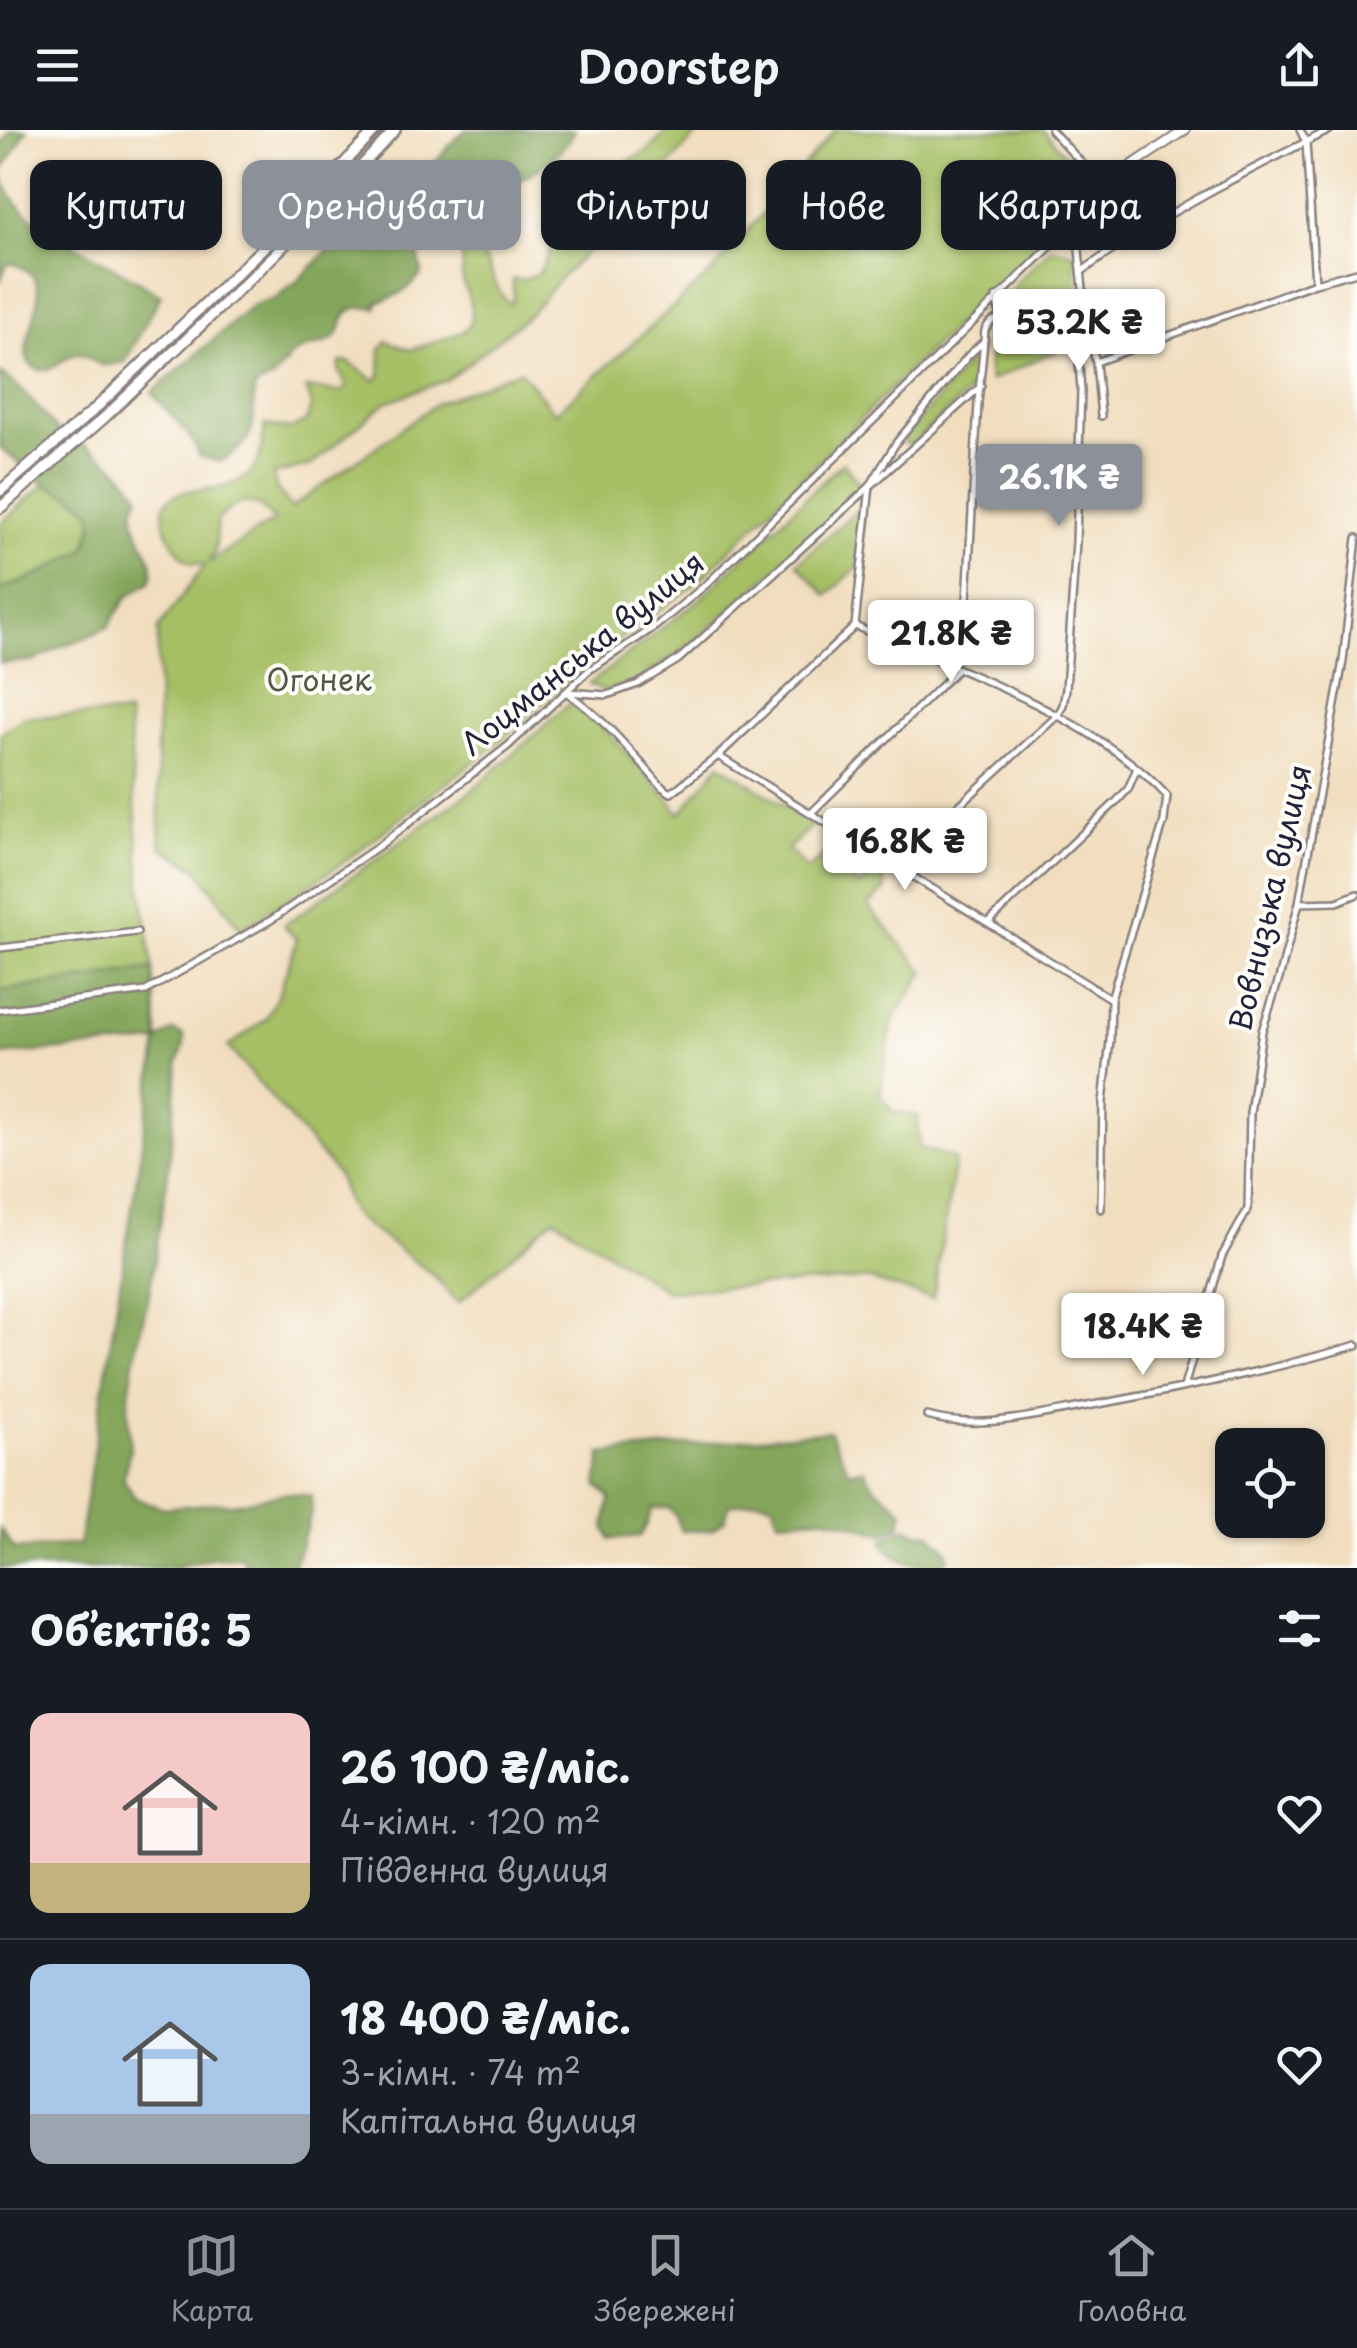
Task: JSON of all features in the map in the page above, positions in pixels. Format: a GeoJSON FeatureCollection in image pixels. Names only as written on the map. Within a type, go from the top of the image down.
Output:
{"type":"FeatureCollection","features":[{"type":"Feature","properties":{"kind":"main road"},"geometry":{"type":"LineString","coordinates":[[0,490],[96,408],[269,242],[376,130]]}},
{"type":"Feature","properties":{"kind":"main road"},"geometry":{"type":"LineString","coordinates":[[0,508],[105,417],[258,271],[396,130]]}},
{"type":"Feature","properties":{"kind":"street"},"geometry":{"type":"LineString","coordinates":[[1051,130],[1079,160]]}},
{"type":"Feature","properties":{"kind":"street","name":"Лоцманська вулиця"},"geometry":{"type":"LineString","coordinates":[[1141,160],[1185,130]]}},
{"type":"Feature","properties":{"kind":"street"},"geometry":{"type":"LineString","coordinates":[[1300,130],[1306,142],[1315,283]]}},
{"type":"Feature","properties":{"kind":"street"},"geometry":{"type":"LineString","coordinates":[[1081,272],[1123,241],[1330,130]]}},
{"type":"Feature","properties":{"kind":"street","name":"Лоцманська вулиця"},"geometry":{"type":"LineString","coordinates":[[0,1010],[146,991],[271,920],[350,867],[508,746],[588,671],[656,626],[708,583],[1045,250]]}},
{"type":"Feature","properties":{"kind":"street"},"geometry":{"type":"LineString","coordinates":[[1079,250],[1101,416]]}},
{"type":"Feature","properties":{"kind":"street"},"geometry":{"type":"LineString","coordinates":[[1096,362],[1315,283],[1357,272]]}},
{"type":"Feature","properties":{"kind":"street"},"geometry":{"type":"LineString","coordinates":[[996,297],[1003,318]]}},
{"type":"Feature","properties":{"kind":"street"},"geometry":{"type":"LineString","coordinates":[[964,656],[985,330],[1003,318],[1038,319],[1087,328]]}},
{"type":"Feature","properties":{"kind":"street"},"geometry":{"type":"LineString","coordinates":[[893,866],[1058,715],[1063,705],[1076,542],[1081,390],[1078,349],[1087,328]]}},
{"type":"Feature","properties":{"kind":"street"},"geometry":{"type":"LineString","coordinates":[[566,692],[612,728],[671,794],[718,756],[855,626],[870,486],[896,443],[983,342]]}},
{"type":"Feature","properties":{"kind":"street"},"geometry":{"type":"LineString","coordinates":[[566,692],[607,694],[638,684],[678,660],[981,386]]}},
{"type":"Feature","properties":{"kind":"street","name":"Вовнизька вулиця"},"geometry":{"type":"LineString","coordinates":[[1184,1387],[1222,1256],[1248,1209],[1250,1113],[1262,1031],[1299,902],[1343,661],[1357,538]]}},
{"type":"Feature","properties":{"kind":"street"},"geometry":{"type":"LineString","coordinates":[[855,626],[1058,715],[1136,768],[1166,796],[1164,821],[1112,999],[1103,1102],[1100,1209]]}},
{"type":"Feature","properties":{"kind":"street"},"geometry":{"type":"LineString","coordinates":[[810,814],[958,670]]}},
{"type":"Feature","properties":{"kind":"street"},"geometry":{"type":"LineString","coordinates":[[718,756],[1112,999]]}},
{"type":"Feature","properties":{"kind":"street"},"geometry":{"type":"LineString","coordinates":[[989,922],[1117,801],[1128,789],[1136,768]]}},
{"type":"Feature","properties":{"kind":"street"},"geometry":{"type":"LineString","coordinates":[[1299,902],[1337,902],[1357,894]]}},
{"type":"Feature","properties":{"kind":"street"},"geometry":{"type":"LineString","coordinates":[[0,948],[137,932]]}},
{"type":"Feature","properties":{"kind":"street"},"geometry":{"type":"LineString","coordinates":[[927,1416],[970,1424],[1069,1409],[1208,1384],[1357,1345]]}},
{"type":"Feature","properties":{"kind":"green space"},"geometry":{"type":"Polygon","coordinates":[[[11,130],[27,130],[1,173],[16,202],[30,216],[30,250],[83,250],[161,295],[125,362],[102,365],[74,354],[43,370],[28,361],[26,348],[38,300],[37,285],[29,272],[11,263],[0,282],[0,147],[11,130]]]}},
{"type":"Feature","properties":{"kind":"green space"},"geometry":{"type":"Polygon","coordinates":[[[466,130],[575,130],[550,160],[541,160],[541,167],[521,179],[521,160],[436,160],[466,130]]]}},
{"type":"Feature","properties":{"kind":"green space"},"geometry":{"type":"Polygon","coordinates":[[[668,130],[701,130],[674,160],[630,160],[648,151],[668,130]]]}},
{"type":"Feature","properties":{"kind":"green space","name":"Огонек"},"geometry":{"type":"Polygon","coordinates":[[[835,130],[1043,130],[1070,160],[941,160],[941,250],[1037,250],[936,344],[697,583],[579,669],[496,745],[340,865],[241,930],[198,869],[161,847],[158,629],[205,565],[184,558],[173,543],[165,525],[164,507],[184,492],[226,486],[247,476],[258,459],[265,425],[291,429],[306,421],[312,404],[306,388],[340,392],[347,387],[339,370],[340,362],[349,362],[375,381],[380,375],[381,348],[387,341],[411,350],[463,332],[472,312],[462,276],[462,250],[476,250],[482,255],[500,293],[511,304],[512,279],[523,280],[539,273],[550,250],[589,250],[529,315],[447,380],[386,402],[311,465],[273,475],[276,487],[291,508],[437,403],[520,370],[555,413],[712,272],[731,250],[746,250],[746,233],[766,210],[766,250],[921,250],[921,160],[809,160],[835,130]],[[244,502],[232,507],[218,519],[215,552],[209,562],[274,521],[260,506],[244,502]]]}},
{"type":"Feature","properties":{"kind":"green space"},"geometry":{"type":"Polygon","coordinates":[[[328,250],[417,250],[422,273],[402,292],[377,302],[377,308],[348,312],[333,339],[294,354],[275,376],[254,389],[250,432],[232,455],[220,462],[199,456],[186,432],[152,393],[253,305],[275,298],[328,250]]]}},
{"type":"Feature","properties":{"kind":"green space"},"geometry":{"type":"Polygon","coordinates":[[[1049,250],[1074,253],[1082,324],[1053,314],[1005,309],[1017,281],[1049,250]]]}},
{"type":"Feature","properties":{"kind":"green space"},"geometry":{"type":"Polygon","coordinates":[[[1028,323],[1078,335],[1073,343],[990,381],[993,324],[1028,323]]]}},
{"type":"Feature","properties":{"kind":"green space"},"geometry":{"type":"Polygon","coordinates":[[[980,349],[972,389],[907,445],[902,440],[980,349]]]}},
{"type":"Feature","properties":{"kind":"green space"},"geometry":{"type":"Polygon","coordinates":[[[0,373],[18,386],[64,435],[108,461],[134,488],[139,495],[134,520],[149,554],[152,572],[151,581],[127,597],[108,627],[34,661],[0,663],[0,590],[84,550],[93,518],[85,504],[44,483],[0,448],[0,373]]]}},
{"type":"Feature","properties":{"kind":"green space"},"geometry":{"type":"Polygon","coordinates":[[[843,462],[863,488],[785,562],[677,656],[637,681],[606,692],[589,684],[700,599],[843,462]]]}},
{"type":"Feature","properties":{"kind":"green space"},"geometry":{"type":"Polygon","coordinates":[[[45,484],[86,507],[92,514],[91,535],[84,550],[0,590],[0,524],[45,484]]]}},
{"type":"Feature","properties":{"kind":"green space"},"geometry":{"type":"Polygon","coordinates":[[[864,504],[859,566],[827,596],[797,563],[864,504]]]}},
{"type":"Feature","properties":{"kind":"green space"},"geometry":{"type":"Polygon","coordinates":[[[570,703],[594,717],[680,814],[720,764],[813,824],[788,849],[807,870],[827,853],[858,887],[880,866],[886,889],[868,906],[925,972],[893,1019],[880,1094],[893,1112],[918,1116],[919,1147],[955,1159],[933,1299],[868,1279],[667,1291],[554,1218],[458,1303],[432,1274],[355,1217],[337,1174],[228,1047],[266,1019],[279,993],[297,940],[284,925],[474,789],[570,703]]]}},
{"type":"Feature","properties":{"kind":"green space"},"geometry":{"type":"Polygon","coordinates":[[[128,714],[141,885],[153,969],[0,991],[0,734],[25,717],[128,714]]]}},
{"type":"Feature","properties":{"kind":"green space"},"geometry":{"type":"Polygon","coordinates":[[[153,969],[158,1040],[173,1031],[184,1036],[184,1045],[178,1063],[169,1167],[149,1295],[130,1387],[130,1451],[123,1478],[135,1498],[164,1508],[234,1504],[284,1493],[311,1496],[312,1511],[293,1568],[246,1568],[241,1556],[210,1558],[173,1568],[0,1568],[0,1529],[15,1550],[79,1544],[158,1042],[0,1055],[0,991],[153,969]]]}},
{"type":"Feature","properties":{"kind":"green space"},"geometry":{"type":"Polygon","coordinates":[[[829,1431],[849,1471],[864,1469],[873,1485],[904,1511],[900,1526],[883,1534],[822,1517],[778,1520],[773,1503],[759,1500],[729,1505],[725,1520],[711,1530],[681,1531],[669,1508],[652,1508],[640,1536],[610,1539],[605,1527],[610,1498],[597,1485],[602,1454],[829,1431]]]}},
{"type":"Feature","properties":{"kind":"green space"},"geometry":{"type":"Polygon","coordinates":[[[907,1527],[914,1532],[931,1533],[949,1557],[943,1563],[929,1566],[896,1557],[884,1539],[907,1527]]]}}]}
